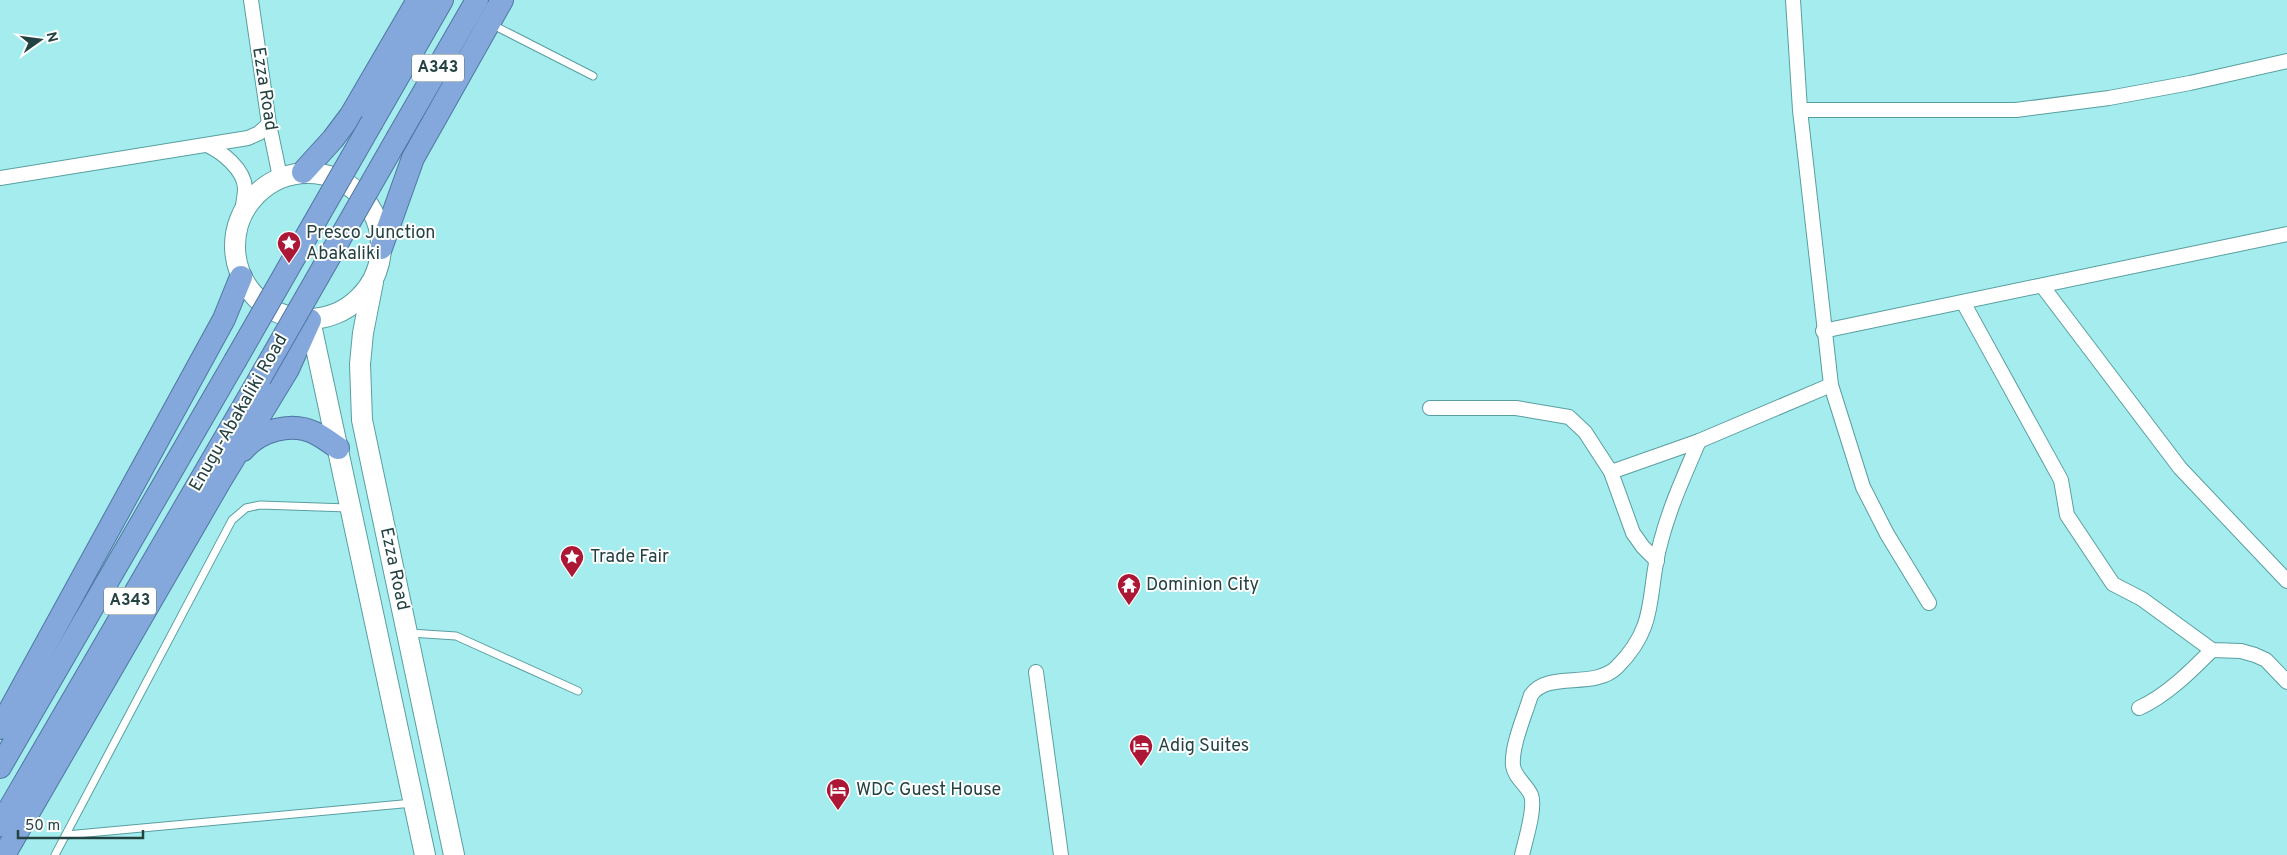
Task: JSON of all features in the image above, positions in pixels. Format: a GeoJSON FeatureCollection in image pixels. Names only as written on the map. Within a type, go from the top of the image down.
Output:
{"type":"FeatureCollection","features":[{"type":"Feature","properties":{"kind":"highway"},"geometry":{"type":"LineString","coordinates":[[302,172],[351,115],[418,0]]}},
{"type":"Feature","properties":{"kind":"highway","name":"A343"},"geometry":{"type":"LineString","coordinates":[[0,767],[442,0]]}},
{"type":"Feature","properties":{"kind":"highway","name":"Enugu-Abakaliki Road"},"geometry":{"type":"LineString","coordinates":[[0,825],[478,0]]}},
{"type":"Feature","properties":{"kind":"highway"},"geometry":{"type":"LineString","coordinates":[[381,248],[413,158],[502,0]]}},
{"type":"Feature","properties":{"kind":"highway"},"geometry":{"type":"LineString","coordinates":[[0,728],[224,319],[241,277]]}},
{"type":"Feature","properties":{"kind":"highway"},"geometry":{"type":"LineString","coordinates":[[4,855],[220,480],[288,369],[310,320]]}},
{"type":"Feature","properties":{"kind":"highway"},"geometry":{"type":"LineString","coordinates":[[220,480],[256,437],[272,431],[290,428],[314,432],[338,448]]}},
{"type":"Feature","properties":{"kind":"main road"},"geometry":{"type":"LineString","coordinates":[[302,172],[323,174],[336,178],[358,192],[374,215],[379,228],[381,248],[379,265],[373,282],[364,294],[340,313],[310,320],[282,315],[258,300],[241,277],[235,255],[235,233],[242,212],[258,192],[280,177],[302,172]]}},
{"type":"Feature","properties":{"kind":"main road","name":"Ezza Road"},"geometry":{"type":"LineString","coordinates":[[373,282],[363,334],[361,356],[362,420],[454,855]]}},
{"type":"Feature","properties":{"kind":"main road","name":"Ezza Road"},"geometry":{"type":"LineString","coordinates":[[310,320],[425,855]]}},
{"type":"Feature","properties":{"kind":"street","name":"Ezza Road"},"geometry":{"type":"LineString","coordinates":[[251,0],[269,124],[280,177]]}},
{"type":"Feature","properties":{"kind":"street"},"geometry":{"type":"LineString","coordinates":[[1793,0],[1800,110],[1831,385],[1863,487],[1887,534],[1929,603]]}},
{"type":"Feature","properties":{"kind":"street"},"geometry":{"type":"LineString","coordinates":[[1800,110],[2016,110],[2109,98],[2190,83],[2287,61]]}},
{"type":"Feature","properties":{"kind":"street"},"geometry":{"type":"LineString","coordinates":[[0,178],[248,138],[259,133],[269,124]]}},
{"type":"Feature","properties":{"kind":"street"},"geometry":{"type":"LineString","coordinates":[[207,145],[224,153],[237,169],[245,186],[242,212]]}},
{"type":"Feature","properties":{"kind":"street"},"geometry":{"type":"LineString","coordinates":[[1824,331],[2287,234]]}},
{"type":"Feature","properties":{"kind":"street"},"geometry":{"type":"LineString","coordinates":[[2042,286],[2180,468],[2287,581]]}},
{"type":"Feature","properties":{"kind":"street"},"geometry":{"type":"LineString","coordinates":[[1963,302],[2061,480],[2066,510],[2072,525],[2106,574],[2120,589],[2142,599],[2212,650],[2241,651],[2255,654],[2266,660],[2287,682]]}},
{"type":"Feature","properties":{"kind":"street"},"geometry":{"type":"LineString","coordinates":[[1611,472],[1698,441],[1831,385]]}},
{"type":"Feature","properties":{"kind":"street"},"geometry":{"type":"LineString","coordinates":[[1430,408],[1516,408],[1569,417],[1585,432],[1611,472],[1633,533],[1643,547],[1657,561]]}},
{"type":"Feature","properties":{"kind":"street"},"geometry":{"type":"LineString","coordinates":[[1522,855],[1533,802],[1530,793],[1516,775],[1514,758],[1530,695],[1536,688],[1544,684],[1598,678],[1615,669],[1634,648],[1647,624],[1660,542],[1675,497],[1698,441]]}},
{"type":"Feature","properties":{"kind":"street"},"geometry":{"type":"LineString","coordinates":[[2139,708],[2166,690],[2196,666],[2212,650]]}},
{"type":"Feature","properties":{"kind":"street"},"geometry":{"type":"LineString","coordinates":[[1036,672],[1061,855]]}},
{"type":"Feature","properties":{"kind":"lane"},"geometry":{"type":"LineString","coordinates":[[489,22],[593,76]]}},
{"type":"Feature","properties":{"kind":"lane"},"geometry":{"type":"LineString","coordinates":[[56,855],[232,520],[246,508],[260,505],[351,508]]}},
{"type":"Feature","properties":{"kind":"lane"},"geometry":{"type":"LineString","coordinates":[[407,632],[456,636],[578,691]]}},
{"type":"Feature","properties":{"kind":"lane"},"geometry":{"type":"LineString","coordinates":[[66,835],[414,803]]}},
{"type":"Feature","properties":{"kind":"place","name":"Presco Junction Abakaliki"},"geometry":{"type":"Point","coordinates":[289,264]}},
{"type":"Feature","properties":{"kind":"place","name":"Trade Fair"},"geometry":{"type":"Point","coordinates":[572,578]}},
{"type":"Feature","properties":{"kind":"place","name":"Dominion City"},"geometry":{"type":"Point","coordinates":[1129,606]}},
{"type":"Feature","properties":{"kind":"place","name":"Adig Suites"},"geometry":{"type":"Point","coordinates":[1141,767]}},
{"type":"Feature","properties":{"kind":"place","name":"WDC Guest House"},"geometry":{"type":"Point","coordinates":[838,811]}}]}
